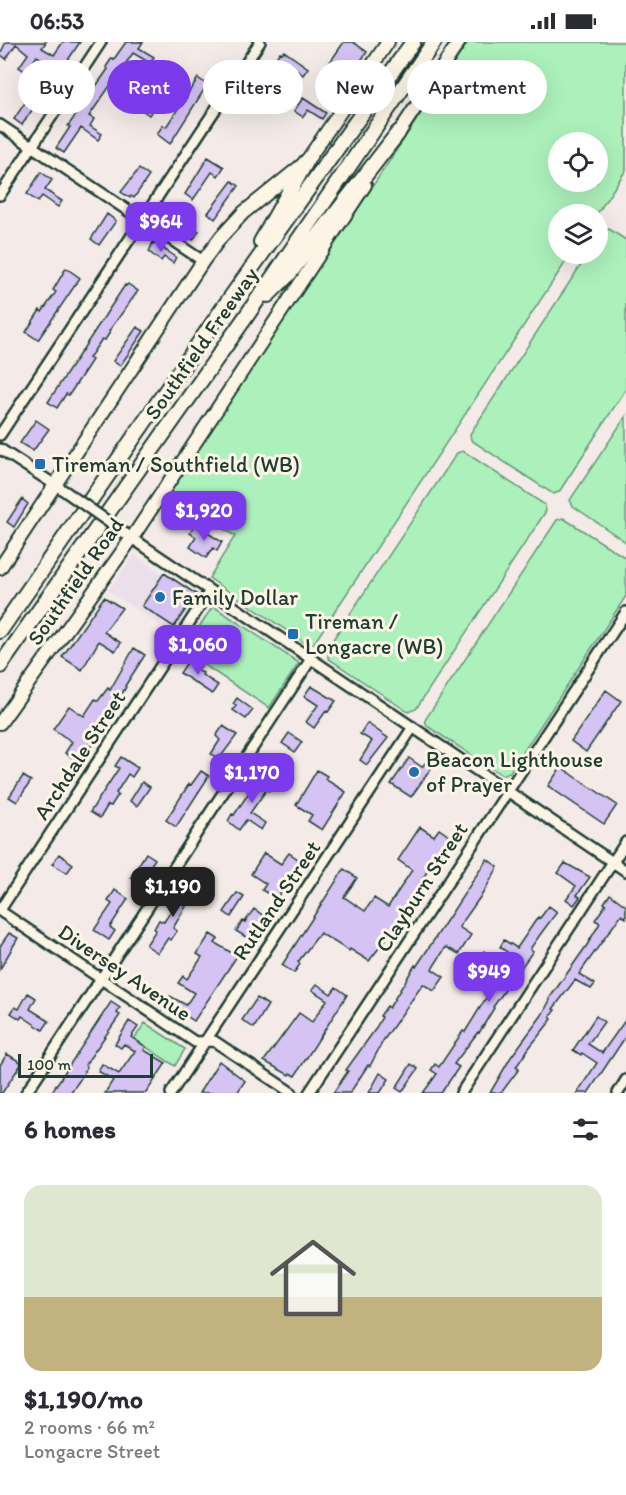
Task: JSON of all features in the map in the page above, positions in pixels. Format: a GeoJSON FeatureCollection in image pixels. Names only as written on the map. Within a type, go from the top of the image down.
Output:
{"type":"FeatureCollection","features":[{"type":"Feature","properties":{"kind":"highway","name":"Southfield Freeway"},"geometry":{"type":"LineString","coordinates":[[0,631],[226,304],[413,42]]}},
{"type":"Feature","properties":{"kind":"highway","name":"Southfield Freeway"},"geometry":{"type":"LineString","coordinates":[[0,666],[245,318],[434,42]]}},
{"type":"Feature","properties":{"kind":"highway"},"geometry":{"type":"LineString","coordinates":[[245,318],[289,274],[398,133]]}},
{"type":"Feature","properties":{"kind":"highway"},"geometry":{"type":"LineString","coordinates":[[226,304],[306,162]]}},
{"type":"Feature","properties":{"kind":"main road"},"geometry":{"type":"LineString","coordinates":[[0,568],[203,261],[243,213],[306,162],[387,42]]}},
{"type":"Feature","properties":{"kind":"main road","name":"Southfield Road"},"geometry":{"type":"LineString","coordinates":[[0,723],[132,538],[459,42]]}},
{"type":"Feature","properties":{"kind":"street"},"geometry":{"type":"LineString","coordinates":[[0,195],[101,42]]}},
{"type":"Feature","properties":{"kind":"street"},"geometry":{"type":"LineString","coordinates":[[0,435],[260,42]]}},
{"type":"Feature","properties":{"kind":"street"},"geometry":{"type":"LineString","coordinates":[[0,125],[203,261]]}},
{"type":"Feature","properties":{"kind":"street"},"geometry":{"type":"LineString","coordinates":[[0,449],[626,871]]}},
{"type":"Feature","properties":{"kind":"street","name":"Archdale Street"},"geometry":{"type":"LineString","coordinates":[[0,910],[210,591]]}},
{"type":"Feature","properties":{"kind":"street","name":"Clayburn Street"},"geometry":{"type":"LineString","coordinates":[[309,1093],[626,612]]}},
{"type":"Feature","properties":{"kind":"street"},"geometry":{"type":"LineString","coordinates":[[26,1093],[311,659]]}},
{"type":"Feature","properties":{"kind":"street","name":"Rutland Street"},"geometry":{"type":"LineString","coordinates":[[171,1093],[412,728]]}},
{"type":"Feature","properties":{"kind":"street"},"geometry":{"type":"LineString","coordinates":[[461,1093],[626,842]]}},
{"type":"Feature","properties":{"kind":"street","name":"Diversey Avenue"},"geometry":{"type":"LineString","coordinates":[[0,910],[195,1042],[214,1041],[292,1093]]}},
{"type":"Feature","properties":{"kind":"street"},"geometry":{"type":"LineString","coordinates":[[618,1093],[626,1080]]}},
{"type":"Feature","properties":{"kind":"shaded area"},"geometry":{"type":"Polygon","coordinates":[[[134,555],[197,596],[172,633],[108,591],[134,555]]]}},
{"type":"Feature","properties":{"kind":"green space"},"geometry":{"type":"Polygon","coordinates":[[[468,42],[626,42],[626,170],[604,204],[548,204],[548,264],[564,264],[314,643],[308,645],[209,578],[235,536],[169,494],[420,114],[547,114],[547,60],[456,60],[468,42]]]}},
{"type":"Feature","properties":{"kind":"green space"},"geometry":{"type":"Polygon","coordinates":[[[608,230],[626,240],[626,389],[559,492],[553,494],[471,440],[470,434],[581,264],[608,264],[608,230]]]}},
{"type":"Feature","properties":{"kind":"green space"},"geometry":{"type":"Polygon","coordinates":[[[626,416],[626,542],[573,506],[570,500],[626,416]]]}},
{"type":"Feature","properties":{"kind":"green space"},"geometry":{"type":"Polygon","coordinates":[[[463,451],[545,505],[546,511],[416,709],[408,712],[328,658],[328,647],[457,453],[463,451]]]}},
{"type":"Feature","properties":{"kind":"green space"},"geometry":{"type":"Polygon","coordinates":[[[563,518],[626,558],[626,596],[510,772],[502,775],[427,726],[425,720],[557,520],[563,518]]]}},
{"type":"Feature","properties":{"kind":"green space"},"geometry":{"type":"Polygon","coordinates":[[[213,606],[299,663],[269,708],[183,651],[213,606]]]}},
{"type":"Feature","properties":{"kind":"green space"},"geometry":{"type":"Polygon","coordinates":[[[145,1023],[185,1049],[175,1066],[134,1039],[145,1023]]]}},
{"type":"Feature","properties":{"kind":"building"},"geometry":{"type":"Polygon","coordinates":[[[6,42],[46,42],[42,48],[54,55],[63,42],[80,42],[68,60],[43,60],[37,56],[34,60],[24,60],[28,54],[16,44],[6,59],[0,54],[6,42]]]}},
{"type":"Feature","properties":{"kind":"building"},"geometry":{"type":"Polygon","coordinates":[[[126,42],[143,42],[139,48],[154,57],[152,60],[145,60],[133,53],[128,60],[111,60],[114,59],[126,42]]]}},
{"type":"Feature","properties":{"kind":"building"},"geometry":{"type":"Polygon","coordinates":[[[344,42],[353,42],[367,52],[361,60],[331,60],[344,42]]]}},
{"type":"Feature","properties":{"kind":"building"},"geometry":{"type":"Polygon","coordinates":[[[284,51],[297,60],[274,60],[280,52],[284,51]]]}},
{"type":"Feature","properties":{"kind":"building"},"geometry":{"type":"Polygon","coordinates":[[[303,64],[308,68],[303,75],[303,64]]]}},
{"type":"Feature","properties":{"kind":"building"},"geometry":{"type":"Polygon","coordinates":[[[107,70],[107,90],[95,107],[95,88],[107,70]]]}},
{"type":"Feature","properties":{"kind":"building"},"geometry":{"type":"Polygon","coordinates":[[[198,78],[203,82],[203,91],[191,111],[191,89],[198,78]]]}},
{"type":"Feature","properties":{"kind":"building"},"geometry":{"type":"Polygon","coordinates":[[[303,98],[315,106],[315,114],[325,114],[322,119],[308,110],[303,117],[298,114],[303,114],[303,98]]]}},
{"type":"Feature","properties":{"kind":"building"},"geometry":{"type":"Polygon","coordinates":[[[18,113],[29,114],[22,125],[14,119],[18,113]]]}},
{"type":"Feature","properties":{"kind":"building"},"geometry":{"type":"Polygon","coordinates":[[[76,114],[90,114],[89,116],[94,119],[90,126],[102,134],[98,140],[81,128],[64,153],[56,148],[70,127],[68,126],[76,114]]]}},
{"type":"Feature","properties":{"kind":"building"},"geometry":{"type":"Polygon","coordinates":[[[174,114],[189,114],[170,144],[157,134],[163,125],[166,127],[174,114]]]}},
{"type":"Feature","properties":{"kind":"building"},"geometry":{"type":"Polygon","coordinates":[[[208,157],[224,167],[218,176],[212,172],[193,200],[185,194],[208,157]]]}},
{"type":"Feature","properties":{"kind":"building"},"geometry":{"type":"Polygon","coordinates":[[[139,169],[149,176],[134,198],[131,196],[130,198],[121,192],[139,169]]]}},
{"type":"Feature","properties":{"kind":"building"},"geometry":{"type":"Polygon","coordinates":[[[41,172],[52,180],[45,190],[62,201],[58,207],[42,196],[38,202],[27,194],[41,172]]]}},
{"type":"Feature","properties":{"kind":"building"},"geometry":{"type":"Polygon","coordinates":[[[232,181],[239,186],[215,219],[208,213],[232,181]]]}},
{"type":"Feature","properties":{"kind":"building"},"geometry":{"type":"Polygon","coordinates":[[[172,213],[199,231],[193,240],[166,222],[172,213]]]}},
{"type":"Feature","properties":{"kind":"building"},"geometry":{"type":"Polygon","coordinates":[[[107,214],[116,221],[99,245],[91,239],[107,214]]]}},
{"type":"Feature","properties":{"kind":"building"},"geometry":{"type":"Polygon","coordinates":[[[153,242],[176,257],[173,263],[164,257],[161,261],[149,252],[153,242]]]}},
{"type":"Feature","properties":{"kind":"building"},"geometry":{"type":"Polygon","coordinates":[[[66,268],[80,278],[38,340],[26,332],[40,310],[42,312],[56,292],[53,290],[66,268]]]}},
{"type":"Feature","properties":{"kind":"building"},"geometry":{"type":"Polygon","coordinates":[[[128,284],[138,291],[105,340],[102,339],[89,358],[92,360],[69,395],[66,394],[57,408],[48,402],[125,285],[128,284]]]}},
{"type":"Feature","properties":{"kind":"building"},"geometry":{"type":"Polygon","coordinates":[[[137,327],[144,331],[120,366],[113,361],[137,327]]]}},
{"type":"Feature","properties":{"kind":"building"},"geometry":{"type":"Polygon","coordinates":[[[36,420],[49,429],[33,451],[20,443],[36,420]]]}},
{"type":"Feature","properties":{"kind":"building"},"geometry":{"type":"Polygon","coordinates":[[[22,499],[28,504],[14,527],[7,522],[22,499]]]}},
{"type":"Feature","properties":{"kind":"building"},"geometry":{"type":"Polygon","coordinates":[[[195,525],[222,542],[217,551],[213,548],[206,558],[190,547],[196,537],[190,533],[195,525]]]}},
{"type":"Feature","properties":{"kind":"building"},"geometry":{"type":"Polygon","coordinates":[[[164,573],[196,594],[174,627],[142,606],[164,573]]]}},
{"type":"Feature","properties":{"kind":"building"},"geometry":{"type":"Polygon","coordinates":[[[104,597],[122,608],[104,632],[121,643],[115,651],[99,641],[82,670],[62,657],[104,597]]]}},
{"type":"Feature","properties":{"kind":"building"},"geometry":{"type":"Polygon","coordinates":[[[134,648],[145,655],[125,686],[117,702],[119,703],[94,737],[96,739],[90,748],[87,746],[76,760],[65,753],[72,742],[53,729],[69,706],[84,716],[95,699],[98,701],[108,688],[110,690],[134,648]]]}},
{"type":"Feature","properties":{"kind":"building"},"geometry":{"type":"Polygon","coordinates":[[[190,658],[201,666],[198,671],[203,673],[202,675],[218,685],[212,694],[180,673],[190,658]]]}},
{"type":"Feature","properties":{"kind":"building"},"geometry":{"type":"Polygon","coordinates":[[[311,686],[336,701],[314,728],[306,722],[318,705],[304,696],[311,686]]]}},
{"type":"Feature","properties":{"kind":"building"},"geometry":{"type":"Polygon","coordinates":[[[606,690],[621,701],[586,752],[571,741],[606,690]]]}},
{"type":"Feature","properties":{"kind":"building"},"geometry":{"type":"Polygon","coordinates":[[[237,698],[253,710],[246,719],[233,710],[236,706],[233,704],[237,698]]]}},
{"type":"Feature","properties":{"kind":"building"},"geometry":{"type":"Polygon","coordinates":[[[367,723],[388,738],[367,765],[360,760],[372,741],[360,734],[367,723]]]}},
{"type":"Feature","properties":{"kind":"building"},"geometry":{"type":"Polygon","coordinates":[[[223,726],[237,735],[219,759],[211,754],[220,740],[216,736],[223,726]]]}},
{"type":"Feature","properties":{"kind":"building"},"geometry":{"type":"Polygon","coordinates":[[[289,733],[302,742],[295,752],[282,743],[289,733]]]}},
{"type":"Feature","properties":{"kind":"building"},"geometry":{"type":"Polygon","coordinates":[[[121,757],[138,768],[132,777],[128,774],[111,806],[108,805],[100,818],[90,812],[119,768],[115,766],[121,757]]]}},
{"type":"Feature","properties":{"kind":"building","name":"Beacon Lighthouse of Prayer"},"geometry":{"type":"Polygon","coordinates":[[[409,758],[422,767],[425,763],[432,767],[411,797],[391,784],[409,758]]]}},
{"type":"Feature","properties":{"kind":"building"},"geometry":{"type":"Polygon","coordinates":[[[561,767],[617,805],[604,824],[548,786],[561,767]]]}},
{"type":"Feature","properties":{"kind":"building"},"geometry":{"type":"Polygon","coordinates":[[[317,770],[327,776],[325,779],[346,792],[322,830],[308,821],[312,815],[296,805],[317,770]]]}},
{"type":"Feature","properties":{"kind":"building"},"geometry":{"type":"Polygon","coordinates":[[[201,771],[209,776],[176,827],[166,820],[189,784],[191,785],[201,771]]]}},
{"type":"Feature","properties":{"kind":"building"},"geometry":{"type":"Polygon","coordinates":[[[262,773],[275,782],[269,791],[267,789],[250,813],[265,823],[261,830],[246,820],[239,830],[228,821],[262,773]]]}},
{"type":"Feature","properties":{"kind":"building"},"geometry":{"type":"Polygon","coordinates":[[[23,776],[31,781],[17,802],[9,797],[23,776]]]}},
{"type":"Feature","properties":{"kind":"building"},"geometry":{"type":"Polygon","coordinates":[[[142,782],[150,787],[137,806],[130,801],[142,782]]]}},
{"type":"Feature","properties":{"kind":"building"},"geometry":{"type":"Polygon","coordinates":[[[420,827],[434,836],[439,829],[452,838],[436,861],[434,860],[386,939],[369,961],[320,933],[298,962],[300,964],[294,973],[282,965],[344,869],[357,878],[344,897],[365,911],[374,898],[388,907],[412,870],[398,860],[420,827]]]}},
{"type":"Feature","properties":{"kind":"building"},"geometry":{"type":"Polygon","coordinates":[[[146,853],[155,859],[139,883],[131,877],[146,853]]]}},
{"type":"Feature","properties":{"kind":"building"},"geometry":{"type":"Polygon","coordinates":[[[264,853],[281,864],[289,853],[302,862],[276,899],[262,890],[266,884],[251,874],[264,853]]]}},
{"type":"Feature","properties":{"kind":"building"},"geometry":{"type":"Polygon","coordinates":[[[59,854],[73,864],[67,873],[52,864],[59,854]]]}},
{"type":"Feature","properties":{"kind":"building"},"geometry":{"type":"Polygon","coordinates":[[[487,859],[498,867],[459,927],[471,935],[459,954],[446,947],[432,969],[444,977],[434,991],[423,984],[350,1093],[333,1093],[348,1071],[346,1070],[374,1031],[382,1017],[380,1016],[387,1006],[389,1008],[415,965],[416,967],[487,859]]]}},
{"type":"Feature","properties":{"kind":"building"},"geometry":{"type":"Polygon","coordinates":[[[565,863],[590,877],[577,895],[580,897],[574,905],[566,899],[576,886],[558,873],[565,863]]]}},
{"type":"Feature","properties":{"kind":"building"},"geometry":{"type":"Polygon","coordinates":[[[189,883],[203,892],[197,901],[191,898],[173,928],[177,931],[171,940],[168,938],[158,953],[146,945],[156,930],[154,929],[159,920],[164,922],[175,904],[173,903],[189,883]]]}},
{"type":"Feature","properties":{"kind":"building"},"geometry":{"type":"Polygon","coordinates":[[[115,890],[128,899],[110,927],[115,931],[109,940],[94,930],[112,904],[108,901],[115,890]]]}},
{"type":"Feature","properties":{"kind":"building"},"geometry":{"type":"Polygon","coordinates":[[[237,893],[244,897],[231,917],[224,912],[237,893]]]}},
{"type":"Feature","properties":{"kind":"building"},"geometry":{"type":"Polygon","coordinates":[[[610,894],[626,906],[626,918],[621,915],[579,974],[595,984],[591,989],[575,980],[553,1009],[555,1010],[550,1017],[552,1019],[529,1048],[516,1067],[519,1069],[501,1093],[490,1093],[511,1057],[542,1015],[549,999],[587,945],[600,923],[595,920],[610,894]]]}},
{"type":"Feature","properties":{"kind":"building"},"geometry":{"type":"Polygon","coordinates":[[[549,906],[557,912],[530,949],[533,951],[493,1007],[479,1033],[454,1064],[459,1067],[441,1093],[423,1093],[437,1074],[431,1070],[435,1064],[439,1067],[515,958],[500,947],[504,940],[517,948],[538,917],[540,918],[549,906]]]}},
{"type":"Feature","properties":{"kind":"building"},"geometry":{"type":"Polygon","coordinates":[[[254,909],[264,916],[249,939],[236,931],[254,909]]]}},
{"type":"Feature","properties":{"kind":"building"},"geometry":{"type":"Polygon","coordinates":[[[9,933],[18,938],[0,969],[0,946],[9,933]]]}},
{"type":"Feature","properties":{"kind":"building"},"geometry":{"type":"Polygon","coordinates":[[[210,934],[218,939],[215,943],[237,956],[194,1021],[166,1002],[170,996],[186,1005],[194,993],[178,983],[183,976],[187,979],[202,957],[197,954],[210,934]]]}},
{"type":"Feature","properties":{"kind":"building"},"geometry":{"type":"Polygon","coordinates":[[[484,951],[491,956],[478,977],[470,972],[484,951]]]}},
{"type":"Feature","properties":{"kind":"building"},"geometry":{"type":"Polygon","coordinates":[[[317,984],[331,994],[336,987],[347,995],[295,1076],[290,1073],[289,1075],[264,1061],[299,1013],[312,1022],[327,1000],[312,990],[317,984]]]}},
{"type":"Feature","properties":{"kind":"building"},"geometry":{"type":"Polygon","coordinates":[[[28,993],[36,998],[30,1009],[49,1021],[43,1030],[22,1016],[20,1019],[11,1013],[15,1007],[19,1009],[28,993]]]}},
{"type":"Feature","properties":{"kind":"building"},"geometry":{"type":"Polygon","coordinates":[[[257,998],[268,1005],[254,1028],[242,1020],[257,998]]]}},
{"type":"Feature","properties":{"kind":"building"},"geometry":{"type":"Polygon","coordinates":[[[111,1002],[120,1008],[117,1013],[120,1015],[85,1065],[87,1067],[79,1081],[70,1093],[51,1093],[111,1002]]]}},
{"type":"Feature","properties":{"kind":"building"},"geometry":{"type":"Polygon","coordinates":[[[596,1016],[604,1022],[588,1044],[602,1053],[626,1019],[626,1036],[588,1093],[577,1093],[597,1063],[573,1050],[596,1016]]]}},
{"type":"Feature","properties":{"kind":"building"},"geometry":{"type":"Polygon","coordinates":[[[129,1021],[138,1027],[131,1037],[146,1047],[144,1050],[166,1063],[146,1093],[105,1093],[113,1080],[98,1071],[102,1064],[119,1074],[135,1051],[124,1044],[121,1048],[115,1044],[129,1021]]]}},
{"type":"Feature","properties":{"kind":"building"},"geometry":{"type":"Polygon","coordinates":[[[7,1054],[22,1063],[0,1093],[0,1065],[7,1054]]]}},
{"type":"Feature","properties":{"kind":"building"},"geometry":{"type":"Polygon","coordinates":[[[219,1061],[245,1081],[237,1093],[199,1093],[219,1061]]]}},
{"type":"Feature","properties":{"kind":"building"},"geometry":{"type":"Polygon","coordinates":[[[411,1064],[418,1069],[402,1092],[396,1088],[411,1064]]]}},
{"type":"Feature","properties":{"kind":"building"},"geometry":{"type":"Polygon","coordinates":[[[380,1073],[389,1079],[380,1093],[369,1093],[380,1073]]]}},
{"type":"Feature","properties":{"kind":"place","name":"Tireman / Southfield (WB)"},"geometry":{"type":"Point","coordinates":[40,464]}},
{"type":"Feature","properties":{"kind":"place","name":"Family Dollar"},"geometry":{"type":"Point","coordinates":[160,597]}},
{"type":"Feature","properties":{"kind":"place","name":"Tireman / Longacre (WB)"},"geometry":{"type":"Point","coordinates":[293,634]}},
{"type":"Feature","properties":{"kind":"place","name":"Beacon Lighthouse of Prayer"},"geometry":{"type":"Point","coordinates":[414,772]}}]}
